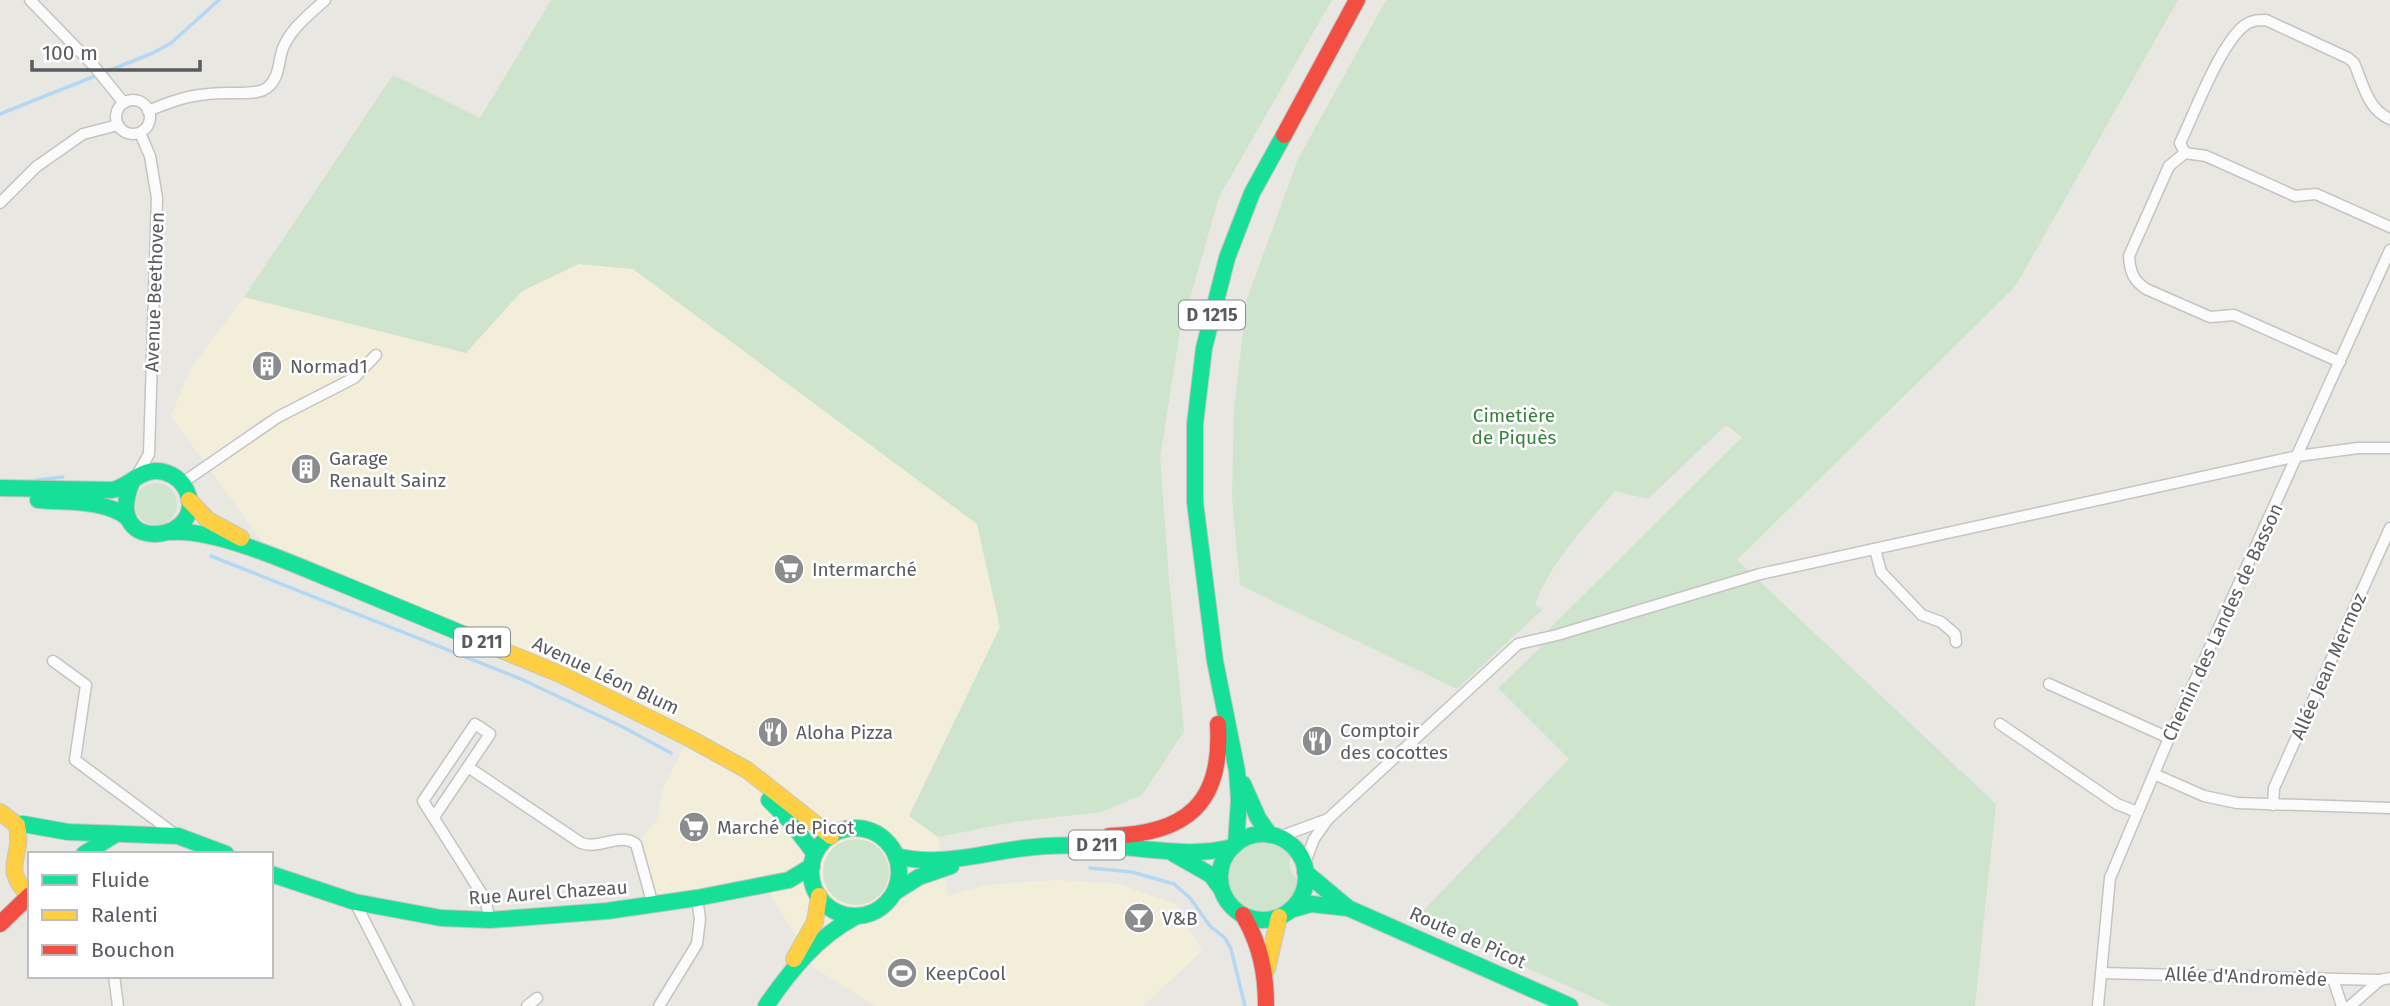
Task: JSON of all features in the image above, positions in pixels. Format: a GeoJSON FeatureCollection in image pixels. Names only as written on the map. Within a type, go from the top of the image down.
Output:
{"type":"FeatureCollection","features":[{"type":"Feature","properties":{"kind":"main road","name":"D 1215"},"geometry":{"type":"LineString","coordinates":[[1234,846],[1239,812],[1237,771],[1215,661],[1195,502],[1195,424],[1204,348],[1227,258],[1252,193],[1357,0]]}},
{"type":"Feature","properties":{"kind":"main road"},"geometry":{"type":"LineString","coordinates":[[0,488],[104,490],[120,488],[152,471],[176,478],[189,500],[185,519],[171,532],[152,536],[134,526],[118,510],[102,506],[46,500],[0,499]]}},
{"type":"Feature","properties":{"kind":"main road"},"geometry":{"type":"LineString","coordinates":[[128,518],[124,499],[134,480]]}},
{"type":"Feature","properties":{"kind":"main road","name":"Avenue Léon Blum"},"geometry":{"type":"LineString","coordinates":[[189,500],[208,520],[272,555]]}},
{"type":"Feature","properties":{"kind":"main road","name":"Avenue Léon Blum"},"geometry":{"type":"LineString","coordinates":[[171,532],[202,534],[272,555],[562,675],[689,738],[764,781],[831,836]]}},
{"type":"Feature","properties":{"kind":"main road"},"geometry":{"type":"LineString","coordinates":[[1024,848],[1080,834],[1123,837],[1146,835],[1185,819],[1202,802],[1212,785],[1219,760],[1215,661]]}},
{"type":"Feature","properties":{"kind":"main road","name":"Avenue Léon Blum"},"geometry":{"type":"LineString","coordinates":[[689,738],[758,788],[790,821],[813,860]]}},
{"type":"Feature","properties":{"kind":"main road","name":"D 1215"},"geometry":{"type":"LineString","coordinates":[[1237,771],[1258,818],[1274,836]]}},
{"type":"Feature","properties":{"kind":"main road"},"geometry":{"type":"LineString","coordinates":[[0,812],[17,825],[68,832],[178,836],[221,852]]}},
{"type":"Feature","properties":{"kind":"main road"},"geometry":{"type":"LineString","coordinates":[[17,825],[19,846],[12,872],[14,880],[28,895]]}},
{"type":"Feature","properties":{"kind":"main road"},"geometry":{"type":"LineString","coordinates":[[850,828],[870,831],[890,845],[896,856],[899,870],[895,892],[884,906],[874,913],[855,916],[837,913],[822,902],[811,878],[813,860],[831,836],[850,828]]}},
{"type":"Feature","properties":{"kind":"main road"},"geometry":{"type":"LineString","coordinates":[[87,852],[116,834]]}},
{"type":"Feature","properties":{"kind":"main road"},"geometry":{"type":"LineString","coordinates":[[1266,976],[1284,914],[1303,893],[1305,869],[1294,847],[1274,836],[1248,837],[1234,846],[1222,867],[1222,890],[1234,909],[1243,915],[1255,919],[1284,914]]}},
{"type":"Feature","properties":{"kind":"main road","name":"D 211"},"geometry":{"type":"LineString","coordinates":[[896,856],[918,862],[1024,848],[1080,845],[1171,853],[1218,852],[1234,846]]}},
{"type":"Feature","properties":{"kind":"main road","name":"D 211"},"geometry":{"type":"LineString","coordinates":[[1171,853],[1212,874],[1222,890]]}},
{"type":"Feature","properties":{"kind":"main road","name":"D 211"},"geometry":{"type":"LineString","coordinates":[[895,892],[919,877],[984,855]]}},
{"type":"Feature","properties":{"kind":"main road","name":"Rue Aurel Chazeau"},"geometry":{"type":"LineString","coordinates":[[273,875],[355,902],[441,918],[490,920],[607,911],[697,898],[789,880],[813,860]]}},
{"type":"Feature","properties":{"kind":"main road","name":"Route de Picot"},"geometry":{"type":"LineString","coordinates":[[1305,869],[1348,908]]}},
{"type":"Feature","properties":{"kind":"main road"},"geometry":{"type":"LineString","coordinates":[[789,880],[817,893]]}},
{"type":"Feature","properties":{"kind":"main road"},"geometry":{"type":"LineString","coordinates":[[776,991],[810,934],[817,917],[817,893]]}},
{"type":"Feature","properties":{"kind":"main road"},"geometry":{"type":"LineString","coordinates":[[0,924],[28,897]]}},
{"type":"Feature","properties":{"kind":"main road","name":"Route de Picot"},"geometry":{"type":"LineString","coordinates":[[1284,914],[1311,904],[1348,908],[1570,1006]]}},
{"type":"Feature","properties":{"kind":"main road"},"geometry":{"type":"LineString","coordinates":[[1243,915],[1256,935],[1266,976],[1266,1006]]}},
{"type":"Feature","properties":{"kind":"main road"},"geometry":{"type":"LineString","coordinates":[[766,1006],[776,991],[833,928],[855,916]]}},
{"type":"Feature","properties":{"kind":"street"},"geometry":{"type":"LineString","coordinates":[[30,0],[104,77],[124,103]]}},
{"type":"Feature","properties":{"kind":"street"},"geometry":{"type":"LineString","coordinates":[[148,111],[188,95],[250,93],[267,88],[277,74],[283,48],[295,29],[326,0]]}},
{"type":"Feature","properties":{"kind":"street"},"geometry":{"type":"LineString","coordinates":[[2185,153],[2180,143],[2219,58],[2245,25],[2256,20],[2266,20],[2348,58],[2354,63],[2372,106],[2380,115],[2390,119]]}},
{"type":"Feature","properties":{"kind":"street"},"geometry":{"type":"LineString","coordinates":[[135,101],[145,106],[148,111],[149,121],[139,133],[130,134],[118,125],[116,115],[124,103],[135,101]]}},
{"type":"Feature","properties":{"kind":"street"},"geometry":{"type":"LineString","coordinates":[[0,203],[36,167],[83,134],[118,125]]}},
{"type":"Feature","properties":{"kind":"street","name":"Avenue Beethoven"},"geometry":{"type":"LineString","coordinates":[[134,480],[149,454],[157,198],[149,156],[139,133]]}},
{"type":"Feature","properties":{"kind":"street"},"geometry":{"type":"LineString","coordinates":[[2340,362],[2234,315],[2210,317],[2146,289],[2136,282],[2129,270],[2129,256],[2169,166],[2185,153],[2206,156],[2295,196],[2316,194],[2390,227]]}},
{"type":"Feature","properties":{"kind":"street","name":"Chemin des Landes de Basson"},"geometry":{"type":"LineString","coordinates":[[2098,1006],[2110,877],[2169,738],[2390,250]]}},
{"type":"Feature","properties":{"kind":"street"},"geometry":{"type":"LineString","coordinates":[[149,454],[176,478],[278,417],[354,379],[376,355]]}},
{"type":"Feature","properties":{"kind":"street"},"geometry":{"type":"LineString","coordinates":[[1305,869],[1314,839],[1328,819],[1518,644],[1557,635],[1760,574],[2298,456],[2358,448],[2390,448]]}},
{"type":"Feature","properties":{"kind":"street","name":"Allée Jean Mermoz"},"geometry":{"type":"LineString","coordinates":[[2273,805],[2274,788],[2390,528]]}},
{"type":"Feature","properties":{"kind":"street"},"geometry":{"type":"LineString","coordinates":[[1875,549],[1881,572],[1922,615],[1941,622],[1955,634],[1956,642]]}},
{"type":"Feature","properties":{"kind":"street"},"geometry":{"type":"LineString","coordinates":[[53,661],[86,685],[75,760],[178,836]]}},
{"type":"Feature","properties":{"kind":"street"},"geometry":{"type":"LineString","coordinates":[[2049,684],[2169,738]]}},
{"type":"Feature","properties":{"kind":"street"},"geometry":{"type":"LineString","coordinates":[[434,817],[490,734],[475,724],[424,801],[485,899],[490,920]]}},
{"type":"Feature","properties":{"kind":"street"},"geometry":{"type":"LineString","coordinates":[[2000,724],[2117,804],[2137,813]]}},
{"type":"Feature","properties":{"kind":"street"},"geometry":{"type":"LineString","coordinates":[[468,767],[581,844],[594,845],[624,839],[632,841],[640,853],[653,905]]}},
{"type":"Feature","properties":{"kind":"street"},"geometry":{"type":"LineString","coordinates":[[2154,774],[2204,796],[2237,803],[2390,808]]}},
{"type":"Feature","properties":{"kind":"street"},"geometry":{"type":"LineString","coordinates":[[1274,836],[1328,819]]}},
{"type":"Feature","properties":{"kind":"street"},"geometry":{"type":"LineString","coordinates":[[659,1006],[697,944],[700,919],[697,898]]}},
{"type":"Feature","properties":{"kind":"street"},"geometry":{"type":"LineString","coordinates":[[355,902],[408,1006]]}},
{"type":"Feature","properties":{"kind":"street","name":"Allée d'Andromède"},"geometry":{"type":"LineString","coordinates":[[2101,972],[2385,979]]}},
{"type":"Feature","properties":{"kind":"street"},"geometry":{"type":"LineString","coordinates":[[114,978],[118,1006]]}},
{"type":"Feature","properties":{"kind":"street"},"geometry":{"type":"LineString","coordinates":[[2333,979],[2342,1006]]}},
{"type":"Feature","properties":{"kind":"street"},"geometry":{"type":"LineString","coordinates":[[2350,1006],[2385,979]]}},
{"type":"Feature","properties":{"kind":"street"},"geometry":{"type":"LineString","coordinates":[[527,1006],[537,998]]}},
{"type":"Feature","properties":{"kind":"shaded area"},"geometry":{"type":"Polygon","coordinates":[[[579,264],[633,269],[977,524],[1000,627],[909,815],[938,837],[948,896],[984,885],[1058,880],[1119,884],[1176,904],[1202,951],[1143,1006],[875,1006],[815,968],[766,887],[653,905],[636,844],[657,820],[662,790],[688,739],[272,555],[171,416],[190,369],[244,297],[466,353],[522,291],[579,264]]]}},
{"type":"Feature","properties":{"kind":"green space"},"geometry":{"type":"Polygon","coordinates":[[[551,0],[1332,0],[1219,197],[1179,337],[1160,458],[1184,731],[1142,795],[1101,812],[1013,822],[938,837],[909,816],[1000,627],[977,524],[633,269],[579,264],[522,291],[466,353],[244,297],[393,75],[480,118],[551,0]]]}},
{"type":"Feature","properties":{"kind":"green space","name":"Cimetière de Piquès"},"geometry":{"type":"Polygon","coordinates":[[[1386,0],[2178,0],[2015,287],[1737,560],[1996,804],[1975,1006],[1612,1006],[1416,918],[1569,759],[1498,688],[1539,649],[1548,630],[1742,437],[1726,425],[1648,499],[1615,491],[1570,544],[1550,573],[1535,604],[1542,610],[1457,689],[1240,585],[1232,497],[1234,408],[1247,299],[1298,159],[1386,0]]]}},
{"type":"Feature","properties":{"kind":"green space"},"geometry":{"type":"Polygon","coordinates":[[[156,483],[171,489],[177,504],[171,519],[156,525],[141,519],[135,504],[141,489],[156,483]]]}},
{"type":"Feature","properties":{"kind":"green space"},"geometry":{"type":"Polygon","coordinates":[[[856,839],[879,849],[889,872],[879,895],[856,905],[833,895],[823,872],[833,849],[856,839]]]}},
{"type":"Feature","properties":{"kind":"green space"},"geometry":{"type":"Polygon","coordinates":[[[1266,841],[1278,844],[1292,855],[1289,863],[1292,874],[1299,879],[1292,898],[1280,908],[1266,912],[1251,909],[1239,902],[1230,890],[1228,876],[1233,859],[1243,848],[1266,841]]]}},
{"type":"Feature","properties":{"kind":"waterway"},"geometry":{"type":"LineString","coordinates":[[0,114],[153,53],[171,43],[219,0]]}},
{"type":"Feature","properties":{"kind":"waterway"},"geometry":{"type":"LineString","coordinates":[[37,480],[63,477]]}},
{"type":"Feature","properties":{"kind":"waterway"},"geometry":{"type":"LineString","coordinates":[[211,556],[521,679],[671,753]]}},
{"type":"Feature","properties":{"kind":"waterway"},"geometry":{"type":"LineString","coordinates":[[1090,868],[1132,872],[1174,884],[1190,898],[1210,926],[1225,938],[1231,949],[1245,1006]]}},
{"type":"Feature","properties":{"kind":"traffic: fast"},"geometry":{"type":"LineString","coordinates":[[1236,844],[1239,800],[1237,771],[1215,661],[1195,502],[1195,424],[1204,348],[1227,258],[1252,193],[1284,135]]}},
{"type":"Feature","properties":{"kind":"traffic: fast"},"geometry":{"type":"LineString","coordinates":[[0,488],[112,490],[144,474],[160,471],[175,477],[184,486],[190,505],[185,520],[173,529],[158,534],[143,532],[131,523],[126,507],[132,482]]}},
{"type":"Feature","properties":{"kind":"traffic: fast"},"geometry":{"type":"LineString","coordinates":[[38,500],[97,505],[128,518]]}},
{"type":"Feature","properties":{"kind":"traffic: fast"},"geometry":{"type":"LineString","coordinates":[[171,532],[211,536],[256,550],[504,651]]}},
{"type":"Feature","properties":{"kind":"traffic: fast"},"geometry":{"type":"LineString","coordinates":[[1243,784],[1258,818],[1270,835]]}},
{"type":"Feature","properties":{"kind":"traffic: fast"},"geometry":{"type":"LineString","coordinates":[[769,800],[790,821],[815,854]]}},
{"type":"Feature","properties":{"kind":"traffic: fast"},"geometry":{"type":"LineString","coordinates":[[17,825],[68,832],[178,836],[221,852]]}},
{"type":"Feature","properties":{"kind":"traffic: fast"},"geometry":{"type":"LineString","coordinates":[[855,828],[872,832],[886,841],[895,855],[899,872],[895,889],[886,903],[872,912],[855,916],[838,912],[824,903],[815,889],[811,872],[815,855],[824,841],[838,832],[855,828]]}},
{"type":"Feature","properties":{"kind":"traffic: fast"},"geometry":{"type":"LineString","coordinates":[[87,852],[116,834]]}},
{"type":"Feature","properties":{"kind":"traffic: fast"},"geometry":{"type":"LineString","coordinates":[[1263,834],[1279,838],[1293,847],[1302,861],[1306,877],[1302,893],[1293,907],[1279,916],[1263,920],[1247,916],[1233,907],[1224,893],[1220,877],[1224,861],[1233,847],[1247,838],[1263,834]]}},
{"type":"Feature","properties":{"kind":"traffic: fast"},"geometry":{"type":"LineString","coordinates":[[896,856],[931,860],[965,858],[1017,849],[1067,845],[1191,852],[1233,847]]}},
{"type":"Feature","properties":{"kind":"traffic: fast"},"geometry":{"type":"LineString","coordinates":[[1174,854],[1211,875],[1222,890]]}},
{"type":"Feature","properties":{"kind":"traffic: fast"},"geometry":{"type":"LineString","coordinates":[[273,875],[355,902],[441,918],[490,920],[607,911],[697,898],[789,880],[812,866]]}},
{"type":"Feature","properties":{"kind":"traffic: fast"},"geometry":{"type":"LineString","coordinates":[[895,892],[919,877],[951,866]]}},
{"type":"Feature","properties":{"kind":"traffic: fast"},"geometry":{"type":"LineString","coordinates":[[1305,872],[1348,908],[1570,1006]]}},
{"type":"Feature","properties":{"kind":"traffic: fast"},"geometry":{"type":"LineString","coordinates":[[1290,910],[1311,904],[1348,908]]}},
{"type":"Feature","properties":{"kind":"traffic: fast"},"geometry":{"type":"LineString","coordinates":[[766,1006],[805,956],[828,934],[855,917]]}},
{"type":"Feature","properties":{"kind":"traffic: slow"},"geometry":{"type":"LineString","coordinates":[[189,500],[208,520],[241,538]]}},
{"type":"Feature","properties":{"kind":"traffic: slow"},"geometry":{"type":"LineString","coordinates":[[504,651],[562,675],[747,770],[831,836]]}},
{"type":"Feature","properties":{"kind":"traffic: slow"},"geometry":{"type":"LineString","coordinates":[[0,812],[17,825],[18,846],[14,869],[20,885],[28,895]]}},
{"type":"Feature","properties":{"kind":"traffic: slow"},"geometry":{"type":"LineString","coordinates":[[794,959],[815,922],[819,896]]}},
{"type":"Feature","properties":{"kind":"traffic: slow"},"geometry":{"type":"LineString","coordinates":[[1267,969],[1279,917]]}},
{"type":"Feature","properties":{"kind":"traffic: jam"},"geometry":{"type":"LineString","coordinates":[[1284,135],[1357,0]]}},
{"type":"Feature","properties":{"kind":"traffic: jam"},"geometry":{"type":"LineString","coordinates":[[1109,836],[1159,829],[1179,821],[1194,809],[1206,794],[1214,775],[1218,752],[1218,724]]}},
{"type":"Feature","properties":{"kind":"traffic: jam"},"geometry":{"type":"LineString","coordinates":[[0,924],[28,897]]}},
{"type":"Feature","properties":{"kind":"traffic: jam"},"geometry":{"type":"LineString","coordinates":[[1243,915],[1261,959],[1266,1006]]}},
{"type":"Feature","properties":{"kind":"place","name":"Normad1"},"geometry":{"type":"Point","coordinates":[267,366]}},
{"type":"Feature","properties":{"kind":"place","name":"Garage Renault Sainz"},"geometry":{"type":"Point","coordinates":[306,469]}},
{"type":"Feature","properties":{"kind":"place","name":"Intermarché"},"geometry":{"type":"Point","coordinates":[789,569]}},
{"type":"Feature","properties":{"kind":"place","name":"Aloha Pizza"},"geometry":{"type":"Point","coordinates":[773,732]}},
{"type":"Feature","properties":{"kind":"place","name":"Comptoir des cocottes"},"geometry":{"type":"Point","coordinates":[1317,741]}},
{"type":"Feature","properties":{"kind":"place","name":"Marché de Picot"},"geometry":{"type":"Point","coordinates":[694,827]}},
{"type":"Feature","properties":{"kind":"place","name":"V&B"},"geometry":{"type":"Point","coordinates":[1139,918]}},
{"type":"Feature","properties":{"kind":"place","name":"KeepCool"},"geometry":{"type":"Point","coordinates":[902,973]}}]}
